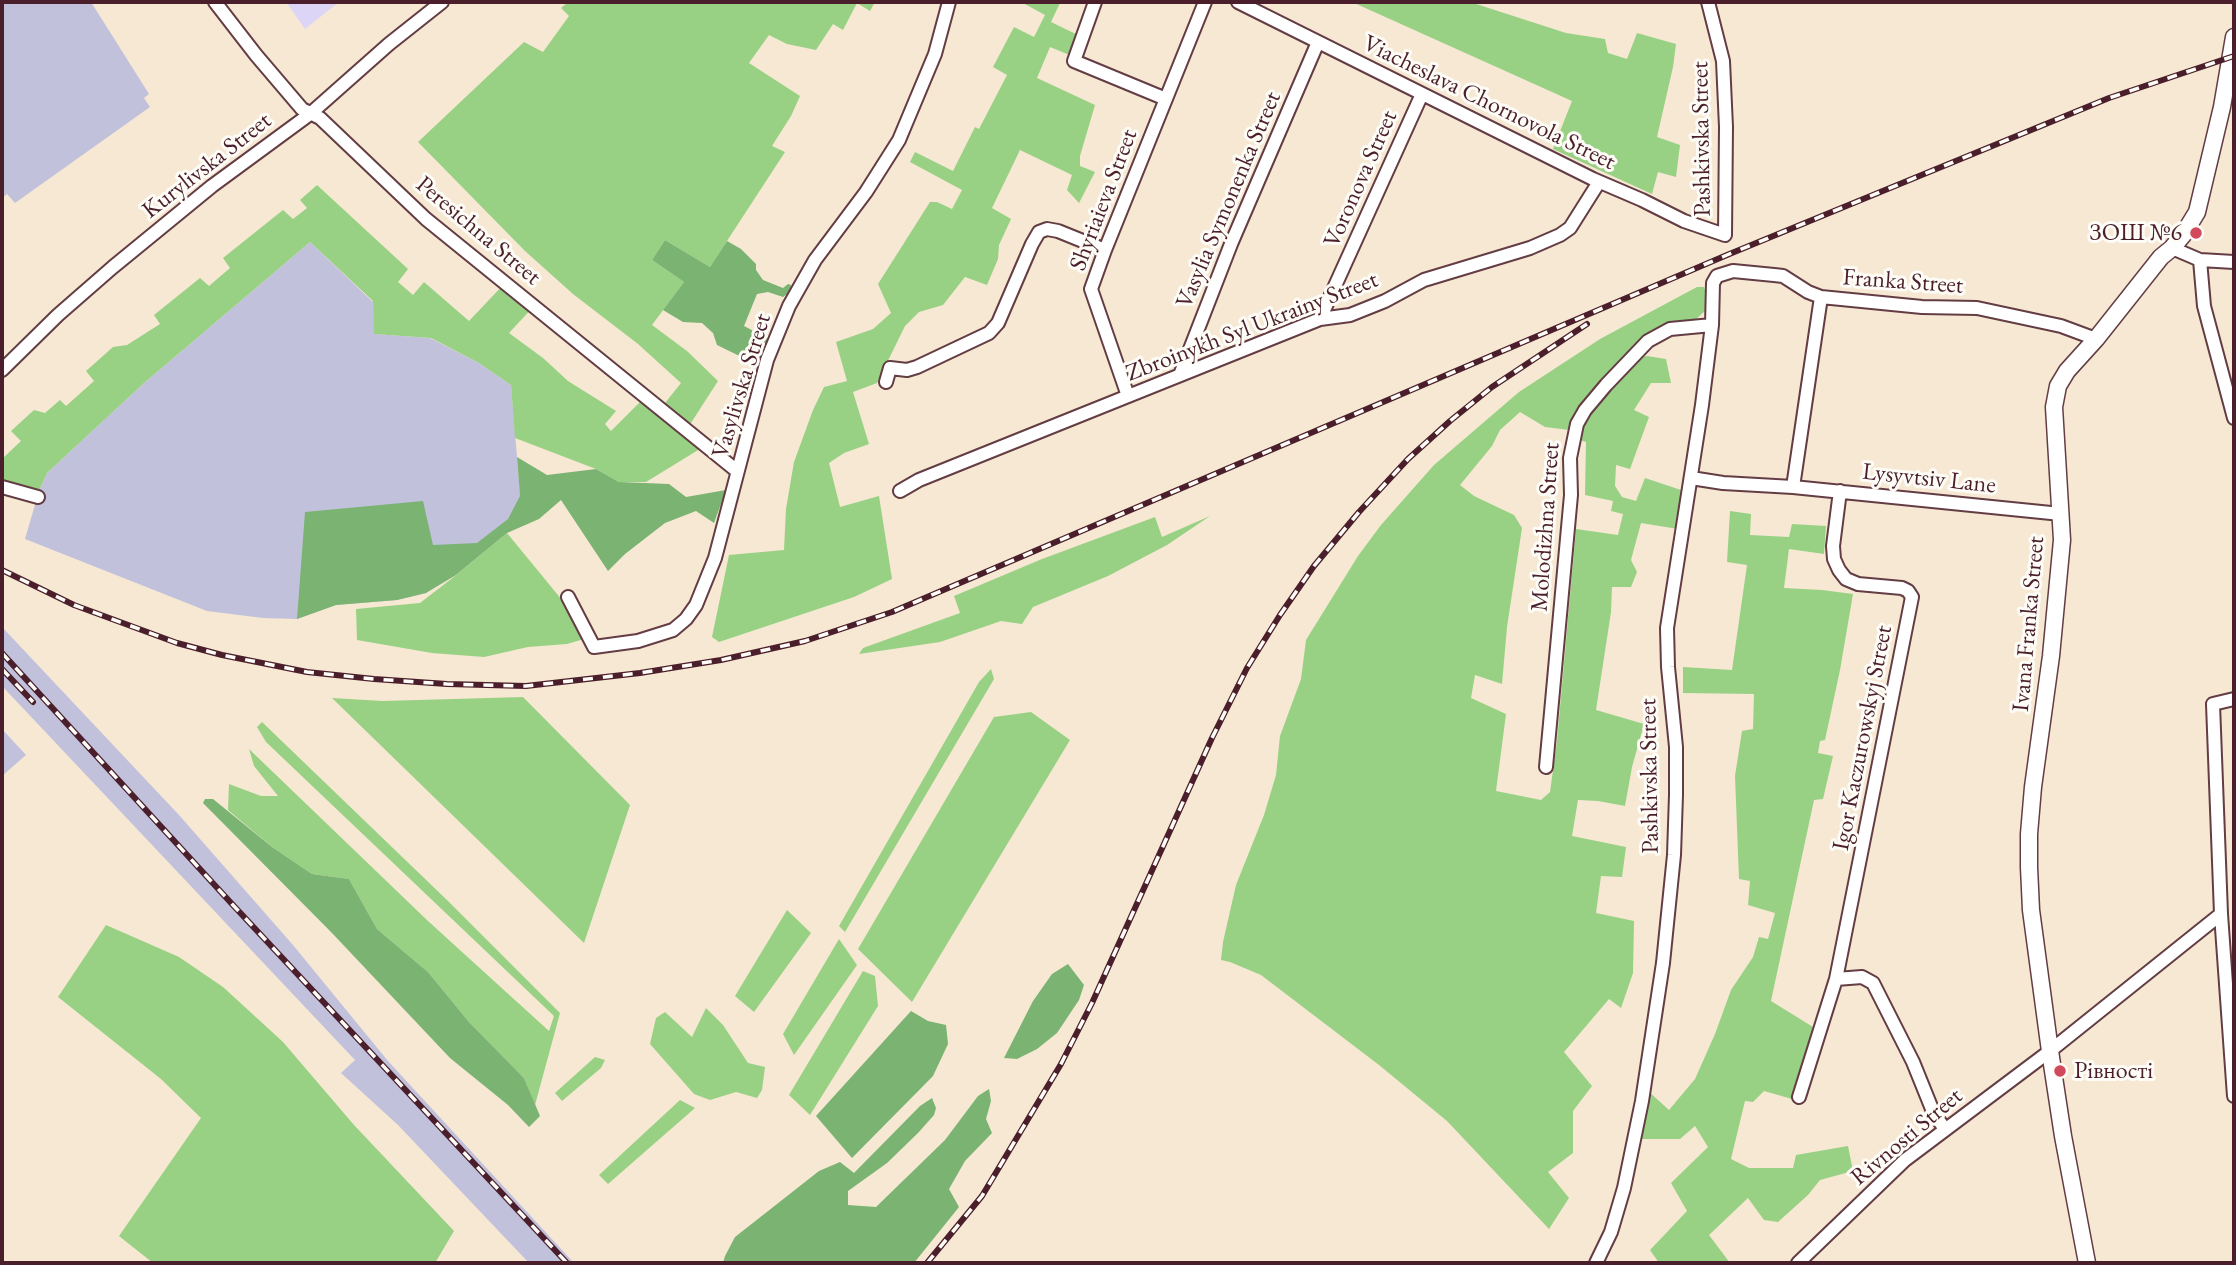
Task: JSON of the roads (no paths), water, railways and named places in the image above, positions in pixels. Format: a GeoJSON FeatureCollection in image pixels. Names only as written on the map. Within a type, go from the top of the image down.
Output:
{"type":"FeatureCollection","features":[{"type":"Feature","properties":{"kind":"main road","name":"Ivana Franka Street"},"geometry":{"type":"LineString","coordinates":[[2087,1263],[2063,1136],[2031,910],[2029,834],[2059,586],[2062,540],[2054,407],[2058,386],[2076,359],[2096,339],[2161,257],[2183,235],[2197,212],[2222,107],[2234,37]]}},
{"type":"Feature","properties":{"kind":"street","name":"Peresichna Street"},"geometry":{"type":"LineString","coordinates":[[215,2],[302,109],[320,118],[426,219],[737,471]]}},
{"type":"Feature","properties":{"kind":"street","name":"Kurylivska Street"},"geometry":{"type":"LineString","coordinates":[[2,370],[58,315],[113,267],[212,186],[310,114],[389,44],[442,2]]}},
{"type":"Feature","properties":{"kind":"street","name":"Vasylivska Street"},"geometry":{"type":"LineString","coordinates":[[568,597],[594,647],[638,641],[673,630],[686,619],[696,604],[715,558],[767,360],[789,306],[815,260],[866,192],[898,140],[935,54],[949,2]]}},
{"type":"Feature","properties":{"kind":"street"},"geometry":{"type":"LineString","coordinates":[[1095,2],[1074,61],[1166,99]]}},
{"type":"Feature","properties":{"kind":"street","name":"Shyriaieva Street"},"geometry":{"type":"LineString","coordinates":[[1128,396],[1091,289],[1205,2]]}},
{"type":"Feature","properties":{"kind":"street","name":"Viacheslava Chornovola Street"},"geometry":{"type":"LineString","coordinates":[[1238,2],[1599,182],[1684,221],[1725,235]]}},
{"type":"Feature","properties":{"kind":"street","name":"Pashkivska Street"},"geometry":{"type":"LineString","coordinates":[[1708,2],[1723,61],[1726,139],[1725,235]]}},
{"type":"Feature","properties":{"kind":"street","name":"Vasylia Symonenka Street"},"geometry":{"type":"LineString","coordinates":[[1180,375],[1231,244],[1318,42]]}},
{"type":"Feature","properties":{"kind":"street","name":"Voronova Street"},"geometry":{"type":"LineString","coordinates":[[1320,319],[1422,94]]}},
{"type":"Feature","properties":{"kind":"street","name":"Zbroinykh Syl Ukrainy Street"},"geometry":{"type":"LineString","coordinates":[[900,491],[919,480],[1320,319],[1350,315],[1385,301],[1424,280],[1530,248],[1570,228],[1599,182]]}},
{"type":"Feature","properties":{"kind":"street"},"geometry":{"type":"LineString","coordinates":[[886,382],[890,368],[907,370],[917,367],[989,332],[998,323],[1039,232],[1047,229],[1058,231],[1105,250]]}},
{"type":"Feature","properties":{"kind":"street"},"geometry":{"type":"LineString","coordinates":[[2172,248],[2200,260],[2234,262]]}},
{"type":"Feature","properties":{"kind":"street"},"geometry":{"type":"LineString","coordinates":[[2200,260],[2204,306],[2234,418]]}},
{"type":"Feature","properties":{"kind":"street","name":"Franka Street"},"geometry":{"type":"LineString","coordinates":[[1713,283],[1717,276],[1733,271],[1783,276],[1821,297],[1922,307],[1977,308],[2061,326],[2096,339]]}},
{"type":"Feature","properties":{"kind":"street","name":"Pashkivska Street"},"geometry":{"type":"LineString","coordinates":[[1596,1263],[1611,1232],[1624,1188],[1642,1101],[1663,963],[1674,855],[1676,795],[1676,747],[1667,628],[1712,325],[1713,283]]}},
{"type":"Feature","properties":{"kind":"street"},"geometry":{"type":"LineString","coordinates":[[1793,486],[1821,297]]}},
{"type":"Feature","properties":{"kind":"street","name":"Molodizhna Street"},"geometry":{"type":"LineString","coordinates":[[1546,767],[1571,495],[1570,458],[1577,424],[1606,385],[1648,341],[1670,329],[1712,325]]}},
{"type":"Feature","properties":{"kind":"street","name":"Lysyvtsiv Lane"},"geometry":{"type":"LineString","coordinates":[[1691,478],[2061,514]]}},
{"type":"Feature","properties":{"kind":"street"},"geometry":{"type":"LineString","coordinates":[[2,487],[38,497]]}},
{"type":"Feature","properties":{"kind":"street","name":"Igor Kaczurowskyj Street"},"geometry":{"type":"LineString","coordinates":[[1799,1097],[1836,979],[1912,597],[1902,588],[1858,584],[1846,579],[1834,559],[1833,546],[1840,491]]}},
{"type":"Feature","properties":{"kind":"street"},"geometry":{"type":"LineString","coordinates":[[2234,699],[2213,704],[2221,914],[2234,1096]]}},
{"type":"Feature","properties":{"kind":"street","name":"Rivnosti Street"},"geometry":{"type":"LineString","coordinates":[[1798,1263],[1905,1160],[2050,1051],[2221,914]]}},
{"type":"Feature","properties":{"kind":"street"},"geometry":{"type":"LineString","coordinates":[[1836,979],[1862,976],[1873,982],[1913,1062],[1934,1114],[1945,1129]]}},
{"type":"Feature","properties":{"kind":"railway"},"geometry":{"type":"LineString","coordinates":[[2,570],[74,605],[177,643],[307,672],[374,679],[526,686],[640,673],[721,660],[805,641],[892,612],[1727,255],[2109,98],[2234,56]]}},
{"type":"Feature","properties":{"kind":"railway"},"geometry":{"type":"LineString","coordinates":[[927,1263],[982,1196],[1061,1064],[1092,1003],[1212,738],[1247,668],[1314,566],[1408,459],[1450,421],[1492,387],[1587,324]]}},
{"type":"Feature","properties":{"kind":"railway"},"geometry":{"type":"LineString","coordinates":[[2,653],[567,1263]]}},
{"type":"Feature","properties":{"kind":"railway"},"geometry":{"type":"LineString","coordinates":[[2,669],[33,702]]}},
{"type":"Feature","properties":{"kind":"place","name":"ЗОШ №6"},"geometry":{"type":"Point","coordinates":[2196,233]}},
{"type":"Feature","properties":{"kind":"place","name":"Рівності"},"geometry":{"type":"Point","coordinates":[2060,1071]}}]}
